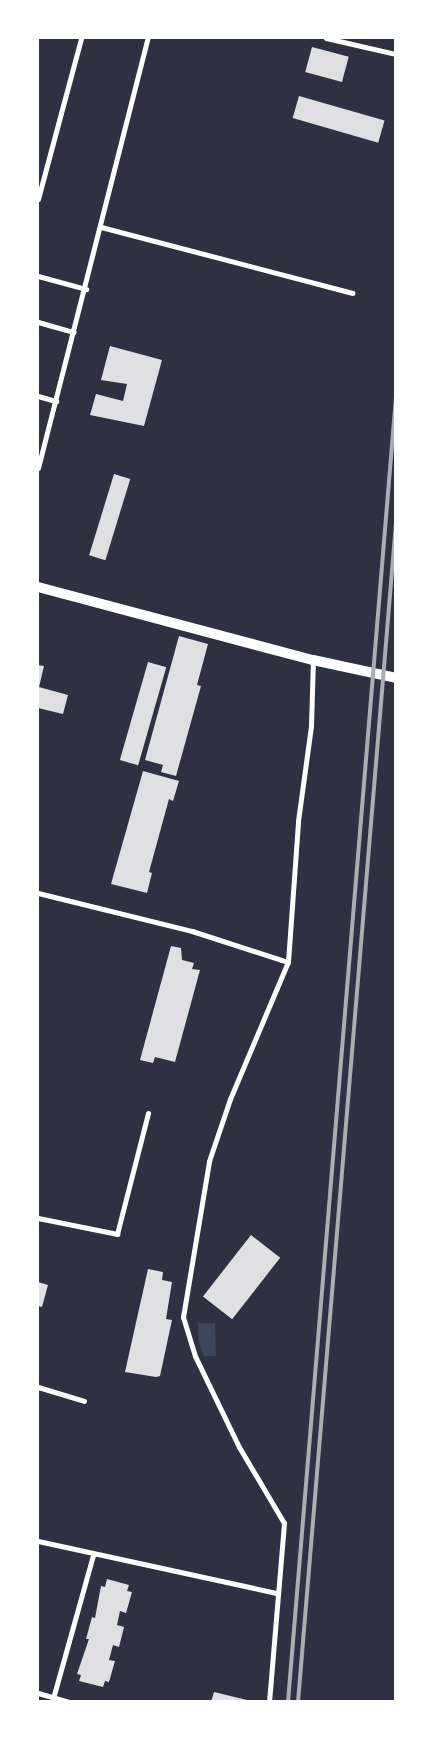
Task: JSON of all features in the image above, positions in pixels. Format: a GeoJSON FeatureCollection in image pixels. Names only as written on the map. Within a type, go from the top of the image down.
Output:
{"type":"FeatureCollection","features":[{"type":"Feature","properties":{"kind":"main road"},"geometry":{"type":"LineString","coordinates":[[38,588],[314,660],[396,678]]}},
{"type":"Feature","properties":{"kind":"street"},"geometry":{"type":"LineString","coordinates":[[38,199],[80,38]]}},
{"type":"Feature","properties":{"kind":"street"},"geometry":{"type":"LineString","coordinates":[[38,468],[86,289],[148,38]]}},
{"type":"Feature","properties":{"kind":"street"},"geometry":{"type":"LineString","coordinates":[[326,38],[396,54]]}},
{"type":"Feature","properties":{"kind":"street"},"geometry":{"type":"LineString","coordinates":[[101,227],[353,294]]}},
{"type":"Feature","properties":{"kind":"street"},"geometry":{"type":"LineString","coordinates":[[38,276],[86,289]]}},
{"type":"Feature","properties":{"kind":"street"},"geometry":{"type":"LineString","coordinates":[[38,322],[74,332]]}},
{"type":"Feature","properties":{"kind":"street"},"geometry":{"type":"LineString","coordinates":[[38,396],[56,401]]}},
{"type":"Feature","properties":{"kind":"street"},"geometry":{"type":"LineString","coordinates":[[268,1702],[284,1523],[239,1447],[195,1356],[183,1317],[189,1266],[209,1161],[230,1098],[288,962],[298,821],[311,726],[314,660]]}},
{"type":"Feature","properties":{"kind":"street"},"geometry":{"type":"LineString","coordinates":[[38,893],[192,931],[288,962]]}},
{"type":"Feature","properties":{"kind":"street"},"geometry":{"type":"LineString","coordinates":[[38,1218],[117,1234],[148,1113]]}},
{"type":"Feature","properties":{"kind":"street"},"geometry":{"type":"LineString","coordinates":[[38,1387],[84,1401]]}},
{"type":"Feature","properties":{"kind":"street"},"geometry":{"type":"LineString","coordinates":[[38,1541],[277,1593]]}},
{"type":"Feature","properties":{"kind":"street"},"geometry":{"type":"LineString","coordinates":[[52,1699],[93,1554]]}},
{"type":"Feature","properties":{"kind":"street"},"geometry":{"type":"LineString","coordinates":[[38,1693],[52,1699],[70,1702]]}},
{"type":"Feature","properties":{"kind":"shaded area"},"geometry":{"type":"Polygon","coordinates":[[[198,1323],[215,1323],[216,1356],[204,1356],[198,1340],[198,1323]]]}},
{"type":"Feature","properties":{"kind":"building"},"geometry":{"type":"Polygon","coordinates":[[[312,47],[349,57],[342,82],[305,72],[312,47]]]}},
{"type":"Feature","properties":{"kind":"building"},"geometry":{"type":"Polygon","coordinates":[[[299,96],[385,121],[378,143],[293,118],[299,96]]]}},
{"type":"Feature","properties":{"kind":"building"},"geometry":{"type":"Polygon","coordinates":[[[110,346],[162,360],[144,426],[90,415],[96,394],[123,401],[127,384],[101,380],[110,346]]]}},
{"type":"Feature","properties":{"kind":"building"},"geometry":{"type":"Polygon","coordinates":[[[114,474],[130,479],[105,560],[89,555],[114,474]]]}},
{"type":"Feature","properties":{"kind":"building"},"geometry":{"type":"Polygon","coordinates":[[[179,636],[208,644],[197,685],[201,686],[176,776],[161,772],[163,765],[145,760],[179,636]]]}},
{"type":"Feature","properties":{"kind":"building"},"geometry":{"type":"Polygon","coordinates":[[[148,662],[166,667],[138,765],[120,760],[148,662]]]}},
{"type":"Feature","properties":{"kind":"building"},"geometry":{"type":"Polygon","coordinates":[[[38,665],[44,666],[39,687],[68,695],[63,714],[38,708],[38,665]]]}},
{"type":"Feature","properties":{"kind":"building"},"geometry":{"type":"Polygon","coordinates":[[[143,771],[179,781],[173,801],[169,799],[149,872],[152,873],[147,893],[111,884],[143,771]]]}},
{"type":"Feature","properties":{"kind":"building"},"geometry":{"type":"Polygon","coordinates":[[[171,946],[181,948],[182,960],[194,963],[192,969],[200,970],[175,1062],[155,1057],[153,1063],[140,1060],[171,946]]]}},
{"type":"Feature","properties":{"kind":"building"},"geometry":{"type":"Polygon","coordinates":[[[251,1235],[280,1258],[232,1319],[203,1296],[251,1235]]]}},
{"type":"Feature","properties":{"kind":"building"},"geometry":{"type":"Polygon","coordinates":[[[148,1269],[163,1272],[162,1280],[172,1282],[166,1319],[172,1320],[160,1376],[156,1377],[125,1372],[148,1269]]]}},
{"type":"Feature","properties":{"kind":"building"},"geometry":{"type":"Polygon","coordinates":[[[38,1282],[48,1285],[42,1307],[38,1306],[38,1282]]]}},
{"type":"Feature","properties":{"kind":"building"},"geometry":{"type":"Polygon","coordinates":[[[107,1579],[129,1585],[127,1591],[132,1592],[126,1613],[120,1611],[117,1625],[124,1627],[119,1647],[113,1645],[109,1660],[115,1661],[109,1682],[105,1681],[103,1687],[79,1681],[81,1675],[77,1674],[89,1639],[86,1639],[92,1617],[95,1618],[101,1586],[105,1587],[107,1579]]]}},
{"type":"Feature","properties":{"kind":"building"},"geometry":{"type":"Polygon","coordinates":[[[214,1692],[251,1701],[251,1702],[211,1702],[214,1692]]]}},
{"type":"Feature","properties":{"kind":"railway"},"geometry":{"type":"LineString","coordinates":[[288,1702],[396,398]]}},
{"type":"Feature","properties":{"kind":"railway"},"geometry":{"type":"LineString","coordinates":[[298,1702],[396,522]]}}]}
